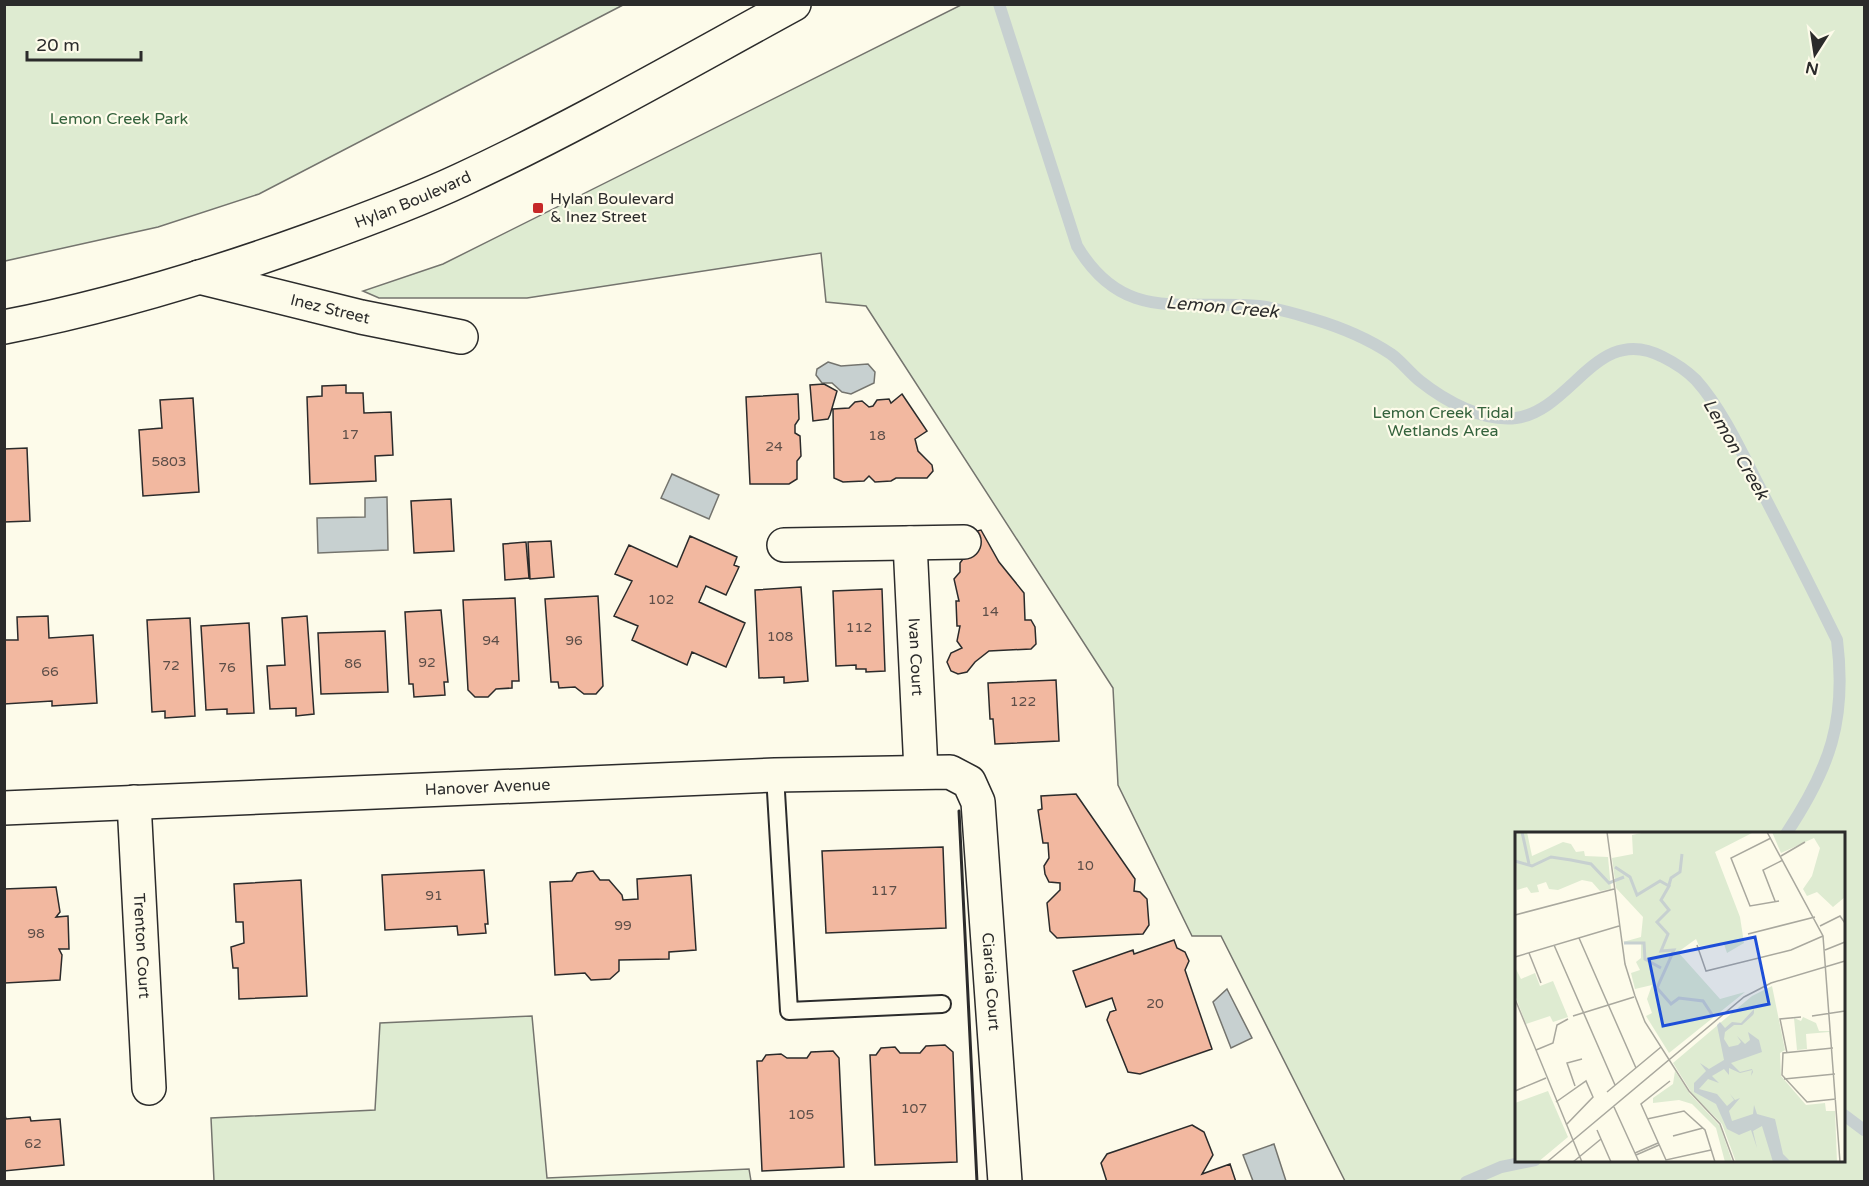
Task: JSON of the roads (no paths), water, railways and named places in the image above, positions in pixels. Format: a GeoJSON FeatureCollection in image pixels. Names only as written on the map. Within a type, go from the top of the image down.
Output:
{"type":"FeatureCollection","features":[{"type":"Feature","properties":{"kind":"street","name":"Hylan Boulevard"},"geometry":{"type":"LineString","coordinates":[[4,327],[107,303],[199,277],[333,232],[460,181],[582,119],[794,4]]}},
{"type":"Feature","properties":{"kind":"street","name":"Inez Street"},"geometry":{"type":"LineString","coordinates":[[199,277],[361,317],[461,337]]}},
{"type":"Feature","properties":{"kind":"street"},"geometry":{"type":"LineString","coordinates":[[784,545],[964,542]]}},
{"type":"Feature","properties":{"kind":"street","name":"Ivan Court"},"geometry":{"type":"LineString","coordinates":[[910,543],[921,771]]}},
{"type":"Feature","properties":{"kind":"street","name":"Hanover Avenue"},"geometry":{"type":"LineString","coordinates":[[4,808],[775,775],[921,771],[950,772],[969,782]]}},
{"type":"Feature","properties":{"kind":"street","name":"Ciarcia Court"},"geometry":{"type":"LineString","coordinates":[[969,782],[978,802],[1005,1182]]}},
{"type":"Feature","properties":{"kind":"street","name":"Trenton Court"},"geometry":{"type":"LineString","coordinates":[[134,802],[149,1088]]}},
{"type":"Feature","properties":{"kind":"lane"},"geometry":{"type":"LineString","coordinates":[[775,775],[789,1011],[942,1004]]}},
{"type":"Feature","properties":{"kind":"waterway","name":"Lemon Creek"},"geometry":{"type":"LineString","coordinates":[[999,4],[1077,246],[1095,271],[1115,288],[1135,298],[1157,303],[1259,306],[1286,311],[1333,326],[1382,348],[1420,381],[1453,403],[1491,417],[1516,418],[1536,412],[1554,400],[1586,371],[1620,351],[1640,349],[1663,357],[1696,380],[1731,432],[1837,640],[1839,695],[1832,742],[1814,787],[1787,832]]}},
{"type":"Feature","properties":{"kind":"waterway"},"geometry":{"type":"LineString","coordinates":[[1845,1116],[1864,1130]]}},
{"type":"Feature","properties":{"kind":"waterway","name":"Lemon Creek"},"geometry":{"type":"LineString","coordinates":[[1466,1182],[1501,1167],[1525,1162]]}},
{"type":"Feature","properties":{"kind":"place","name":"Hylan Boulevard & Inez Street"},"geometry":{"type":"Point","coordinates":[538,208]}},
{"type":"Feature","properties":{"kind":"park label","name":"Lemon Creek Park"},"geometry":{"type":"Point","coordinates":[119,119]}},
{"type":"Feature","properties":{"kind":"park label","name":"Lemon Creek Tidal Wetlands Area"},"geometry":{"type":"Point","coordinates":[1443,422]}}]}
